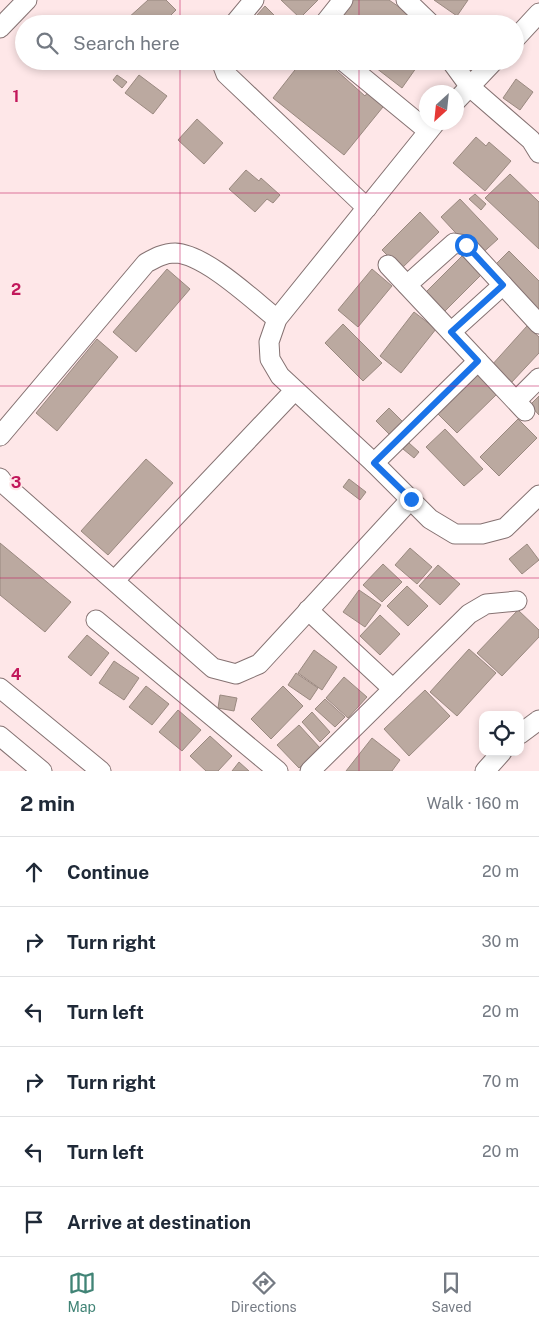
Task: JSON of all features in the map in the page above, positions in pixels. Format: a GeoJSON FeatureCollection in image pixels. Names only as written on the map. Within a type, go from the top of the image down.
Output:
{"type":"FeatureCollection","features":[{"type":"Feature","properties":{"kind":"street"},"geometry":{"type":"LineString","coordinates":[[0,28],[27,0]]}},
{"type":"Feature","properties":{"kind":"street"},"geometry":{"type":"LineString","coordinates":[[242,15],[254,0]]}},
{"type":"Feature","properties":{"kind":"street"},"geometry":{"type":"LineString","coordinates":[[331,15],[343,0]]}},
{"type":"Feature","properties":{"kind":"street"},"geometry":{"type":"LineString","coordinates":[[406,0],[422,15]]}},
{"type":"Feature","properties":{"kind":"street"},"geometry":{"type":"LineString","coordinates":[[524,29],[539,13]]}},
{"type":"Feature","properties":{"kind":"street"},"geometry":{"type":"LineString","coordinates":[[224,70],[226,74],[367,208]]}},
{"type":"Feature","properties":{"kind":"street"},"geometry":{"type":"LineString","coordinates":[[355,70],[419,117]]}},
{"type":"Feature","properties":{"kind":"street"},"geometry":{"type":"LineString","coordinates":[[458,70],[470,87],[536,142]]}},
{"type":"Feature","properties":{"kind":"street"},"geometry":{"type":"LineString","coordinates":[[464,93],[486,70]]}},
{"type":"Feature","properties":{"kind":"street"},"geometry":{"type":"LineString","coordinates":[[430,130],[277,319],[269,342],[270,359],[280,376],[294,391],[374,463],[430,519],[455,534],[482,534],[506,528],[539,495]]}},
{"type":"Feature","properties":{"kind":"street"},"geometry":{"type":"LineString","coordinates":[[407,284],[454,244],[460,243],[466,245],[539,324]]}},
{"type":"Feature","properties":{"kind":"street"},"geometry":{"type":"LineString","coordinates":[[0,436],[146,263],[158,256],[173,253],[188,255],[205,263],[277,319]]}},
{"type":"Feature","properties":{"kind":"street"},"geometry":{"type":"LineString","coordinates":[[388,265],[521,406],[539,378]]}},
{"type":"Feature","properties":{"kind":"street"},"geometry":{"type":"LineString","coordinates":[[451,332],[503,285]]}},
{"type":"Feature","properties":{"kind":"street"},"geometry":{"type":"LineString","coordinates":[[374,463],[478,361]]}},
{"type":"Feature","properties":{"kind":"street"},"geometry":{"type":"LineString","coordinates":[[115,580],[294,391]]}},
{"type":"Feature","properties":{"kind":"street"},"geometry":{"type":"LineString","coordinates":[[0,478],[5,485],[213,668],[236,674],[259,664],[411,499]]}},
{"type":"Feature","properties":{"kind":"street"},"geometry":{"type":"LineString","coordinates":[[310,771],[470,614],[486,604],[517,601]]}},
{"type":"Feature","properties":{"kind":"street"},"geometry":{"type":"LineString","coordinates":[[308,610],[393,690]]}},
{"type":"Feature","properties":{"kind":"street"},"geometry":{"type":"LineString","coordinates":[[96,620],[278,771]]}},
{"type":"Feature","properties":{"kind":"street"},"geometry":{"type":"LineString","coordinates":[[0,688],[102,771]]}},
{"type":"Feature","properties":{"kind":"street"},"geometry":{"type":"LineString","coordinates":[[524,731],[539,720]]}},
{"type":"Feature","properties":{"kind":"street"},"geometry":{"type":"LineString","coordinates":[[0,736],[42,771]]}},
{"type":"Feature","properties":{"kind":"street"},"geometry":{"type":"LineString","coordinates":[[485,771],[498,756]]}},
{"type":"Feature","properties":{"kind":"building"},"geometry":{"type":"Polygon","coordinates":[[[148,0],[166,0],[176,10],[171,15],[131,15],[148,0]]]}},
{"type":"Feature","properties":{"kind":"building"},"geometry":{"type":"Polygon","coordinates":[[[281,0],[318,0],[303,15],[297,15],[281,0]]]}},
{"type":"Feature","properties":{"kind":"building"},"geometry":{"type":"Polygon","coordinates":[[[349,0],[389,0],[414,15],[338,15],[349,0]]]}},
{"type":"Feature","properties":{"kind":"building"},"geometry":{"type":"Polygon","coordinates":[[[434,0],[468,0],[458,15],[434,0]]]}},
{"type":"Feature","properties":{"kind":"building"},"geometry":{"type":"Polygon","coordinates":[[[265,6],[274,15],[257,15],[265,6]]]}},
{"type":"Feature","properties":{"kind":"building"},"geometry":{"type":"Polygon","coordinates":[[[295,70],[336,70],[365,96],[371,88],[387,102],[344,155],[273,98],[295,70]]]}},
{"type":"Feature","properties":{"kind":"building"},"geometry":{"type":"Polygon","coordinates":[[[379,70],[415,70],[402,88],[379,70]]]}},
{"type":"Feature","properties":{"kind":"building"},"geometry":{"type":"Polygon","coordinates":[[[117,75],[127,82],[122,88],[113,80],[117,75]]]}},
{"type":"Feature","properties":{"kind":"building"},"geometry":{"type":"Polygon","coordinates":[[[139,75],[167,96],[153,114],[125,93],[139,75]]]}},
{"type":"Feature","properties":{"kind":"building"},"geometry":{"type":"Polygon","coordinates":[[[516,79],[533,92],[520,110],[503,98],[516,79]]]}},
{"type":"Feature","properties":{"kind":"building"},"geometry":{"type":"Polygon","coordinates":[[[197,119],[223,143],[204,164],[178,140],[197,119]]]}},
{"type":"Feature","properties":{"kind":"building"},"geometry":{"type":"Polygon","coordinates":[[[476,137],[486,146],[489,142],[511,161],[485,191],[453,163],[476,137]]]}},
{"type":"Feature","properties":{"kind":"building"},"geometry":{"type":"Polygon","coordinates":[[[246,170],[259,181],[261,178],[280,195],[273,203],[267,199],[255,212],[229,189],[246,170]]]}},
{"type":"Feature","properties":{"kind":"building"},"geometry":{"type":"Polygon","coordinates":[[[510,174],[539,202],[539,249],[485,198],[510,174]]]}},
{"type":"Feature","properties":{"kind":"building"},"geometry":{"type":"Polygon","coordinates":[[[475,194],[486,204],[481,210],[469,199],[475,194]]]}},
{"type":"Feature","properties":{"kind":"building"},"geometry":{"type":"Polygon","coordinates":[[[460,199],[498,239],[478,257],[441,217],[460,199]]]}},
{"type":"Feature","properties":{"kind":"building"},"geometry":{"type":"Polygon","coordinates":[[[420,212],[439,232],[401,269],[382,250],[420,212]]]}},
{"type":"Feature","properties":{"kind":"building"},"geometry":{"type":"Polygon","coordinates":[[[509,251],[539,281],[539,319],[490,270],[509,251]]]}},
{"type":"Feature","properties":{"kind":"building"},"geometry":{"type":"Polygon","coordinates":[[[462,256],[481,275],[444,312],[425,293],[462,256]]]}},
{"type":"Feature","properties":{"kind":"building"},"geometry":{"type":"Polygon","coordinates":[[[167,269],[190,289],[136,352],[113,332],[167,269]]]}},
{"type":"Feature","properties":{"kind":"building"},"geometry":{"type":"Polygon","coordinates":[[[372,269],[392,286],[358,327],[338,310],[372,269]]]}},
{"type":"Feature","properties":{"kind":"building"},"geometry":{"type":"Polygon","coordinates":[[[414,312],[436,329],[401,373],[380,356],[414,312]]]}},
{"type":"Feature","properties":{"kind":"building"},"geometry":{"type":"Polygon","coordinates":[[[343,324],[382,363],[363,381],[325,343],[343,324]]]}},
{"type":"Feature","properties":{"kind":"building"},"geometry":{"type":"Polygon","coordinates":[[[527,326],[539,337],[539,353],[511,383],[491,366],[527,326]]]}},
{"type":"Feature","properties":{"kind":"building"},"geometry":{"type":"Polygon","coordinates":[[[97,339],[118,357],[57,431],[36,413],[97,339]]]}},
{"type":"Feature","properties":{"kind":"building"},"geometry":{"type":"Polygon","coordinates":[[[478,375],[497,394],[457,433],[438,414],[478,375]]]}},
{"type":"Feature","properties":{"kind":"building"},"geometry":{"type":"Polygon","coordinates":[[[539,396],[539,415],[530,405],[539,396]]]}},
{"type":"Feature","properties":{"kind":"building"},"geometry":{"type":"Polygon","coordinates":[[[389,408],[407,426],[394,439],[376,421],[389,408]]]}},
{"type":"Feature","properties":{"kind":"building"},"geometry":{"type":"Polygon","coordinates":[[[518,419],[537,438],[499,476],[480,457],[518,419]]]}},
{"type":"Feature","properties":{"kind":"building"},"geometry":{"type":"Polygon","coordinates":[[[445,429],[483,469],[464,486],[426,447],[445,429]]]}},
{"type":"Feature","properties":{"kind":"building"},"geometry":{"type":"Polygon","coordinates":[[[409,443],[419,452],[414,458],[403,449],[409,443]]]}},
{"type":"Feature","properties":{"kind":"building"},"geometry":{"type":"Polygon","coordinates":[[[146,459],[173,483],[108,555],[81,531],[146,459]]]}},
{"type":"Feature","properties":{"kind":"building"},"geometry":{"type":"Polygon","coordinates":[[[349,479],[366,492],[360,500],[343,487],[349,479]]]}},
{"type":"Feature","properties":{"kind":"building"},"geometry":{"type":"Polygon","coordinates":[[[0,543],[71,602],[45,632],[0,595],[0,543]]]}},
{"type":"Feature","properties":{"kind":"building"},"geometry":{"type":"Polygon","coordinates":[[[527,544],[539,560],[522,574],[509,559],[527,544]]]}},
{"type":"Feature","properties":{"kind":"building"},"geometry":{"type":"Polygon","coordinates":[[[410,548],[432,567],[417,584],[395,565],[410,548]]]}},
{"type":"Feature","properties":{"kind":"building"},"geometry":{"type":"Polygon","coordinates":[[[383,564],[402,582],[382,602],[363,585],[383,564]]]}},
{"type":"Feature","properties":{"kind":"building"},"geometry":{"type":"Polygon","coordinates":[[[438,565],[460,584],[440,605],[419,586],[438,565]]]}},
{"type":"Feature","properties":{"kind":"building"},"geometry":{"type":"Polygon","coordinates":[[[407,586],[428,606],[408,626],[387,606],[407,586]]]}},
{"type":"Feature","properties":{"kind":"building"},"geometry":{"type":"Polygon","coordinates":[[[359,590],[381,605],[365,627],[343,612],[359,590]]]}},
{"type":"Feature","properties":{"kind":"building"},"geometry":{"type":"Polygon","coordinates":[[[518,610],[539,630],[539,637],[502,676],[477,653],[518,610]]]}},
{"type":"Feature","properties":{"kind":"building"},"geometry":{"type":"Polygon","coordinates":[[[380,615],[400,634],[380,655],[360,636],[380,615]]]}},
{"type":"Feature","properties":{"kind":"building"},"geometry":{"type":"Polygon","coordinates":[[[87,635],[109,653],[91,676],[68,657],[87,635]]]}},
{"type":"Feature","properties":{"kind":"building"},"geometry":{"type":"Polygon","coordinates":[[[469,649],[496,673],[457,716],[430,692],[469,649]]]}},
{"type":"Feature","properties":{"kind":"building"},"geometry":{"type":"Polygon","coordinates":[[[314,650],[337,667],[322,690],[298,673],[314,650]]]}},
{"type":"Feature","properties":{"kind":"building"},"geometry":{"type":"Polygon","coordinates":[[[114,661],[139,678],[124,700],[99,683],[114,661]]]}},
{"type":"Feature","properties":{"kind":"building"},"geometry":{"type":"Polygon","coordinates":[[[296,673],[318,688],[310,700],[288,685],[296,673]]]}},
{"type":"Feature","properties":{"kind":"building"},"geometry":{"type":"Polygon","coordinates":[[[344,677],[367,697],[348,718],[326,698],[344,677]]]}},
{"type":"Feature","properties":{"kind":"building"},"geometry":{"type":"Polygon","coordinates":[[[146,686],[169,704],[152,725],[129,707],[146,686]]]}},
{"type":"Feature","properties":{"kind":"building"},"geometry":{"type":"Polygon","coordinates":[[[283,686],[303,706],[271,739],[251,719],[283,686]]]}},
{"type":"Feature","properties":{"kind":"building"},"geometry":{"type":"Polygon","coordinates":[[[425,690],[450,716],[409,756],[384,729],[425,690]]]}},
{"type":"Feature","properties":{"kind":"building"},"geometry":{"type":"Polygon","coordinates":[[[220,695],[237,698],[234,711],[218,708],[220,695]]]}},
{"type":"Feature","properties":{"kind":"building"},"geometry":{"type":"Polygon","coordinates":[[[325,699],[345,717],[335,727],[315,709],[325,699]]]}},
{"type":"Feature","properties":{"kind":"building"},"geometry":{"type":"Polygon","coordinates":[[[178,710],[201,730],[182,751],[159,732],[178,710]]]}},
{"type":"Feature","properties":{"kind":"building"},"geometry":{"type":"Polygon","coordinates":[[[312,712],[330,732],[320,742],[302,722],[312,712]]]}},
{"type":"Feature","properties":{"kind":"building"},"geometry":{"type":"Polygon","coordinates":[[[299,725],[320,748],[299,768],[277,745],[299,725]]]}},
{"type":"Feature","properties":{"kind":"building"},"geometry":{"type":"Polygon","coordinates":[[[210,736],[232,756],[218,771],[206,771],[190,756],[210,736]]]}},
{"type":"Feature","properties":{"kind":"building"},"geometry":{"type":"Polygon","coordinates":[[[372,738],[400,760],[392,771],[346,771],[372,738]]]}},
{"type":"Feature","properties":{"kind":"building"},"geometry":{"type":"Polygon","coordinates":[[[239,762],[249,771],[232,771],[239,762]]]}},
{"type":"Feature","properties":{"kind":"route"},"geometry":{"type":"LineString","coordinates":[[411,499],[374,463],[478,361],[451,332],[503,285],[466,245]]}}]}
